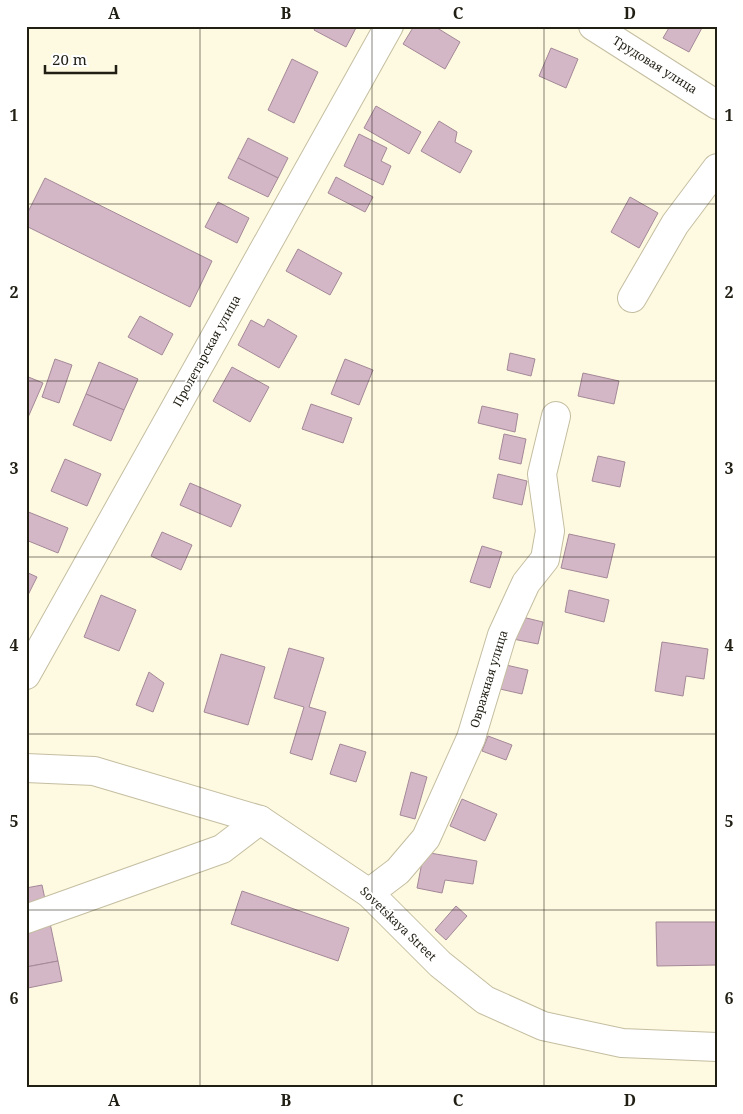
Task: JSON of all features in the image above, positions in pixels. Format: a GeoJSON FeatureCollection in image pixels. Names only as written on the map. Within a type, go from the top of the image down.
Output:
{"type":"FeatureCollection","features":[{"type":"Feature","properties":{"kind":"street","name":"Пролетарская улица"},"geometry":{"type":"LineString","coordinates":[[26,675],[389,26]]}},
{"type":"Feature","properties":{"kind":"street","name":"Трудовая улица"},"geometry":{"type":"LineString","coordinates":[[593,26],[717,105]]}},
{"type":"Feature","properties":{"kind":"street"},"geometry":{"type":"LineString","coordinates":[[632,298],[675,224],[717,168]]}},
{"type":"Feature","properties":{"kind":"street","name":"Овражная улица"},"geometry":{"type":"LineString","coordinates":[[369,893],[398,871],[426,838],[471,738],[502,635],[526,583],[545,559],[550,531],[542,474],[556,416]]}},
{"type":"Feature","properties":{"kind":"street","name":"Sovetskaya Street"},"geometry":{"type":"LineString","coordinates":[[26,768],[94,770],[260,820],[369,893],[440,964],[485,1000],[543,1026],[622,1043],[717,1047]]}},
{"type":"Feature","properties":{"kind":"street"},"geometry":{"type":"LineString","coordinates":[[26,920],[222,849],[260,820]]}},
{"type":"Feature","properties":{"kind":"building"},"geometry":{"type":"Polygon","coordinates":[[[316,26],[357,26],[346,47],[314,30],[316,26]]]}},
{"type":"Feature","properties":{"kind":"building"},"geometry":{"type":"Polygon","coordinates":[[[414,26],[434,26],[460,42],[445,69],[403,44],[414,26]]]}},
{"type":"Feature","properties":{"kind":"building"},"geometry":{"type":"Polygon","coordinates":[[[670,26],[703,26],[689,52],[663,38],[670,26]]]}},
{"type":"Feature","properties":{"kind":"building"},"geometry":{"type":"Polygon","coordinates":[[[551,48],[578,59],[566,88],[539,76],[551,48]]]}},
{"type":"Feature","properties":{"kind":"building"},"geometry":{"type":"Polygon","coordinates":[[[292,59],[318,72],[294,123],[268,110],[292,59]]]}},
{"type":"Feature","properties":{"kind":"building"},"geometry":{"type":"Polygon","coordinates":[[[376,106],[421,132],[409,154],[364,128],[376,106]]]}},
{"type":"Feature","properties":{"kind":"building"},"geometry":{"type":"Polygon","coordinates":[[[439,121],[457,132],[455,142],[472,151],[460,173],[421,151],[439,121]]]}},
{"type":"Feature","properties":{"kind":"building"},"geometry":{"type":"Polygon","coordinates":[[[359,134],[387,148],[381,161],[391,166],[383,185],[344,166],[359,134]]]}},
{"type":"Feature","properties":{"kind":"building"},"geometry":{"type":"Polygon","coordinates":[[[248,138],[288,158],[278,178],[238,158],[248,138]]]}},
{"type":"Feature","properties":{"kind":"building"},"geometry":{"type":"Polygon","coordinates":[[[238,158],[278,178],[268,197],[228,178],[238,158]]]}},
{"type":"Feature","properties":{"kind":"building"},"geometry":{"type":"Polygon","coordinates":[[[336,177],[373,197],[365,212],[328,193],[336,177]]]}},
{"type":"Feature","properties":{"kind":"building"},"geometry":{"type":"Polygon","coordinates":[[[45,178],[212,261],[190,307],[26,226],[26,216],[45,178]]]}},
{"type":"Feature","properties":{"kind":"building"},"geometry":{"type":"Polygon","coordinates":[[[630,197],[658,213],[639,248],[611,232],[630,197]]]}},
{"type":"Feature","properties":{"kind":"building"},"geometry":{"type":"Polygon","coordinates":[[[218,202],[249,218],[237,243],[205,227],[218,202]]]}},
{"type":"Feature","properties":{"kind":"building"},"geometry":{"type":"Polygon","coordinates":[[[298,249],[342,273],[330,295],[286,271],[298,249]]]}},
{"type":"Feature","properties":{"kind":"building"},"geometry":{"type":"Polygon","coordinates":[[[140,316],[173,334],[162,355],[128,337],[140,316]]]}},
{"type":"Feature","properties":{"kind":"building"},"geometry":{"type":"Polygon","coordinates":[[[268,319],[297,336],[279,368],[238,345],[251,320],[264,327],[268,319]]]}},
{"type":"Feature","properties":{"kind":"building"},"geometry":{"type":"Polygon","coordinates":[[[510,353],[535,359],[531,376],[507,370],[510,353]]]}},
{"type":"Feature","properties":{"kind":"building"},"geometry":{"type":"Polygon","coordinates":[[[55,359],[72,365],[59,403],[42,397],[55,359]]]}},
{"type":"Feature","properties":{"kind":"building"},"geometry":{"type":"Polygon","coordinates":[[[345,359],[373,370],[359,405],[331,394],[345,359]]]}},
{"type":"Feature","properties":{"kind":"building"},"geometry":{"type":"Polygon","coordinates":[[[99,362],[138,379],[124,410],[86,394],[99,362]]]}},
{"type":"Feature","properties":{"kind":"building"},"geometry":{"type":"Polygon","coordinates":[[[232,367],[269,387],[250,422],[213,401],[232,367]]]}},
{"type":"Feature","properties":{"kind":"building"},"geometry":{"type":"Polygon","coordinates":[[[583,373],[619,381],[614,404],[578,396],[583,373]]]}},
{"type":"Feature","properties":{"kind":"building"},"geometry":{"type":"Polygon","coordinates":[[[26,376],[43,383],[26,422],[26,376]]]}},
{"type":"Feature","properties":{"kind":"building"},"geometry":{"type":"Polygon","coordinates":[[[86,394],[124,410],[111,441],[73,425],[86,394]]]}},
{"type":"Feature","properties":{"kind":"building"},"geometry":{"type":"Polygon","coordinates":[[[311,404],[352,418],[343,443],[302,429],[311,404]]]}},
{"type":"Feature","properties":{"kind":"building"},"geometry":{"type":"Polygon","coordinates":[[[482,406],[518,414],[515,432],[478,423],[482,406]]]}},
{"type":"Feature","properties":{"kind":"building"},"geometry":{"type":"Polygon","coordinates":[[[504,434],[526,439],[521,464],[499,459],[504,434]]]}},
{"type":"Feature","properties":{"kind":"building"},"geometry":{"type":"Polygon","coordinates":[[[598,456],[625,462],[620,487],[592,481],[598,456]]]}},
{"type":"Feature","properties":{"kind":"building"},"geometry":{"type":"Polygon","coordinates":[[[65,459],[101,474],[87,506],[51,491],[65,459]]]}},
{"type":"Feature","properties":{"kind":"building"},"geometry":{"type":"Polygon","coordinates":[[[498,474],[527,481],[522,505],[493,498],[498,474]]]}},
{"type":"Feature","properties":{"kind":"building"},"geometry":{"type":"Polygon","coordinates":[[[190,483],[241,505],[231,527],[180,505],[190,483]]]}},
{"type":"Feature","properties":{"kind":"building"},"geometry":{"type":"Polygon","coordinates":[[[26,511],[68,528],[58,553],[26,540],[26,511]]]}},
{"type":"Feature","properties":{"kind":"building"},"geometry":{"type":"Polygon","coordinates":[[[162,532],[192,545],[181,570],[151,556],[162,532]]]}},
{"type":"Feature","properties":{"kind":"building"},"geometry":{"type":"Polygon","coordinates":[[[569,534],[615,544],[607,578],[561,568],[569,534]]]}},
{"type":"Feature","properties":{"kind":"building"},"geometry":{"type":"Polygon","coordinates":[[[482,546],[502,552],[490,588],[470,582],[482,546]]]}},
{"type":"Feature","properties":{"kind":"building"},"geometry":{"type":"Polygon","coordinates":[[[26,572],[37,577],[26,599],[26,572]]]}},
{"type":"Feature","properties":{"kind":"building"},"geometry":{"type":"Polygon","coordinates":[[[569,590],[609,600],[604,622],[565,612],[569,590]]]}},
{"type":"Feature","properties":{"kind":"building"},"geometry":{"type":"Polygon","coordinates":[[[101,595],[136,610],[119,651],[84,637],[101,595]]]}},
{"type":"Feature","properties":{"kind":"building"},"geometry":{"type":"Polygon","coordinates":[[[518,616],[543,622],[538,644],[513,639],[518,616]]]}},
{"type":"Feature","properties":{"kind":"building"},"geometry":{"type":"Polygon","coordinates":[[[662,642],[708,649],[704,679],[686,676],[683,696],[655,691],[662,642]]]}},
{"type":"Feature","properties":{"kind":"building"},"geometry":{"type":"Polygon","coordinates":[[[289,648],[324,658],[309,707],[326,712],[312,760],[290,753],[304,707],[274,698],[289,648]]]}},
{"type":"Feature","properties":{"kind":"building"},"geometry":{"type":"Polygon","coordinates":[[[221,654],[265,667],[248,725],[204,712],[221,654]]]}},
{"type":"Feature","properties":{"kind":"building"},"geometry":{"type":"Polygon","coordinates":[[[506,665],[528,670],[522,694],[500,689],[506,665]]]}},
{"type":"Feature","properties":{"kind":"building"},"geometry":{"type":"Polygon","coordinates":[[[149,672],[164,683],[153,712],[136,705],[149,672]]]}},
{"type":"Feature","properties":{"kind":"building"},"geometry":{"type":"Polygon","coordinates":[[[488,736],[512,745],[506,760],[482,751],[488,736]]]}},
{"type":"Feature","properties":{"kind":"building"},"geometry":{"type":"Polygon","coordinates":[[[340,744],[366,752],[356,782],[330,774],[340,744]]]}},
{"type":"Feature","properties":{"kind":"building"},"geometry":{"type":"Polygon","coordinates":[[[411,772],[427,777],[415,819],[400,815],[411,772]]]}},
{"type":"Feature","properties":{"kind":"building"},"geometry":{"type":"Polygon","coordinates":[[[462,799],[497,814],[485,841],[450,826],[462,799]]]}},
{"type":"Feature","properties":{"kind":"building"},"geometry":{"type":"Polygon","coordinates":[[[424,852],[477,861],[473,884],[445,880],[442,893],[417,888],[424,852]]]}},
{"type":"Feature","properties":{"kind":"building"},"geometry":{"type":"Polygon","coordinates":[[[42,885],[58,961],[26,967],[26,888],[42,885]]]}},
{"type":"Feature","properties":{"kind":"building"},"geometry":{"type":"Polygon","coordinates":[[[242,891],[349,928],[338,961],[231,924],[242,891]]]}},
{"type":"Feature","properties":{"kind":"building"},"geometry":{"type":"Polygon","coordinates":[[[456,906],[467,916],[446,940],[435,930],[456,906]]]}},
{"type":"Feature","properties":{"kind":"building"},"geometry":{"type":"Polygon","coordinates":[[[656,922],[717,922],[717,965],[657,966],[656,922]]]}},
{"type":"Feature","properties":{"kind":"building"},"geometry":{"type":"Polygon","coordinates":[[[58,961],[62,981],[28,988],[26,967],[58,961]]]}}]}
